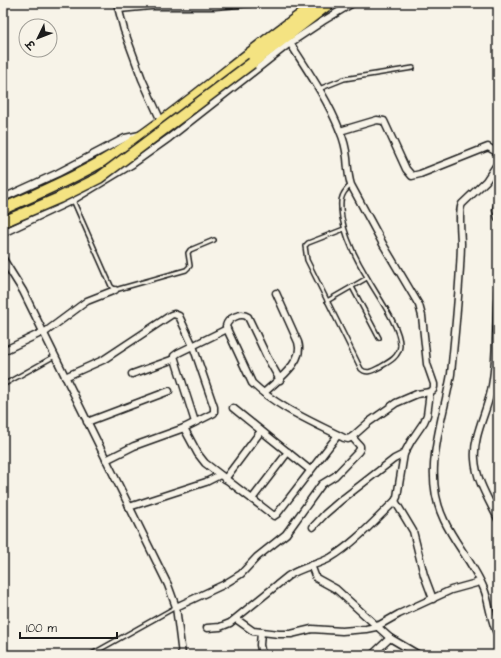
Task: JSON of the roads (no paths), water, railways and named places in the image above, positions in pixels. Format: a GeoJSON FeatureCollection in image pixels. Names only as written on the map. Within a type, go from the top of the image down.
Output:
{"type":"FeatureCollection","features":[{"type":"Feature","properties":{"kind":"main road"},"geometry":{"type":"LineString","coordinates":[[3,209],[67,180],[110,157],[161,121],[290,22],[318,3]]}},
{"type":"Feature","properties":{"kind":"main road"},"geometry":{"type":"LineString","coordinates":[[3,222],[59,198],[99,178],[330,3]]}},
{"type":"Feature","properties":{"kind":"street"},"geometry":{"type":"LineString","coordinates":[[161,121],[139,73],[124,30],[118,6],[215,6],[250,3]]}},
{"type":"Feature","properties":{"kind":"street"},"geometry":{"type":"LineString","coordinates":[[3,233],[73,200],[132,165],[290,43],[353,3]]}},
{"type":"Feature","properties":{"kind":"street"},"geometry":{"type":"LineString","coordinates":[[207,628],[226,626],[297,570],[329,558],[342,550],[355,540],[395,501],[397,497],[404,454],[427,415],[430,392],[433,390],[434,384],[427,364],[422,316],[419,305],[384,246],[351,185],[348,178],[346,148],[340,131],[319,89],[290,43]]}},
{"type":"Feature","properties":{"kind":"street"},"geometry":{"type":"LineString","coordinates":[[340,131],[377,120],[384,121],[406,169],[412,176],[488,147],[498,153]]}},
{"type":"Feature","properties":{"kind":"street"},"geometry":{"type":"LineString","coordinates":[[3,198],[58,173],[125,138],[142,135],[152,150]]}},
{"type":"Feature","properties":{"kind":"street"},"geometry":{"type":"LineString","coordinates":[[498,163],[486,180],[462,204],[460,208],[462,231],[461,268],[451,374],[449,390],[440,422],[433,463],[435,491],[443,519],[475,570],[484,588],[498,635]]}},
{"type":"Feature","properties":{"kind":"street"},"geometry":{"type":"LineString","coordinates":[[498,202],[496,210],[498,218]]}},
{"type":"Feature","properties":{"kind":"street"},"geometry":{"type":"LineString","coordinates":[[3,259],[22,291],[43,332],[168,586],[176,607],[182,655]]}},
{"type":"Feature","properties":{"kind":"street"},"geometry":{"type":"LineString","coordinates":[[3,350],[43,332],[44,333],[87,301],[115,290]]}},
{"type":"Feature","properties":{"kind":"street"},"geometry":{"type":"LineString","coordinates":[[498,291],[495,364],[490,392],[475,444],[475,460],[478,477],[498,518]]}},
{"type":"Feature","properties":{"kind":"street"},"geometry":{"type":"LineString","coordinates":[[264,393],[285,374],[299,353],[300,346],[276,293]]}},
{"type":"Feature","properties":{"kind":"street"},"geometry":{"type":"LineString","coordinates":[[65,377],[87,369],[103,360],[174,314],[179,316],[193,346],[215,411],[212,415],[184,428],[134,446],[106,460]]}},
{"type":"Feature","properties":{"kind":"street"},"geometry":{"type":"LineString","coordinates":[[280,380],[266,358],[248,317],[242,315],[229,320],[226,326],[227,329],[248,377],[257,388],[287,409],[348,439],[396,403],[417,394],[430,392]]}},
{"type":"Feature","properties":{"kind":"street"},"geometry":{"type":"LineString","coordinates":[[195,422],[174,356],[175,354],[227,329]]}},
{"type":"Feature","properties":{"kind":"street"},"geometry":{"type":"LineString","coordinates":[[132,374],[174,359]]}},
{"type":"Feature","properties":{"kind":"street"},"geometry":{"type":"LineString","coordinates":[[88,422],[169,390]]}},
{"type":"Feature","properties":{"kind":"street"},"geometry":{"type":"LineString","coordinates":[[233,408],[310,470]]}},
{"type":"Feature","properties":{"kind":"street"},"geometry":{"type":"LineString","coordinates":[[184,428],[202,460],[272,515],[276,515],[338,435]]}},
{"type":"Feature","properties":{"kind":"street"},"geometry":{"type":"LineString","coordinates":[[129,507],[222,477],[261,431]]}},
{"type":"Feature","properties":{"kind":"street"},"geometry":{"type":"LineString","coordinates":[[176,607],[223,585],[241,574],[257,557],[286,534],[325,481],[335,476],[358,452],[360,446],[352,437]]}},
{"type":"Feature","properties":{"kind":"street"},"geometry":{"type":"LineString","coordinates":[[252,499],[288,452]]}},
{"type":"Feature","properties":{"kind":"street"},"geometry":{"type":"LineString","coordinates":[[313,527],[340,501],[394,459],[404,454]]}},
{"type":"Feature","properties":{"kind":"street"},"geometry":{"type":"LineString","coordinates":[[395,501],[413,531],[424,575],[434,599]]}},
{"type":"Feature","properties":{"kind":"street"},"geometry":{"type":"LineString","coordinates":[[311,565],[316,578],[336,589],[376,627],[390,638],[419,655]]}},
{"type":"Feature","properties":{"kind":"street"},"geometry":{"type":"LineString","coordinates":[[236,619],[253,631],[261,632],[290,634],[312,629],[355,631],[376,627],[399,614],[451,590],[480,582]]}},
{"type":"Feature","properties":{"kind":"street"},"geometry":{"type":"LineString","coordinates":[[261,632],[260,645],[262,655]]}},
{"type":"Feature","properties":{"kind":"street"},"geometry":{"type":"LineString","coordinates":[[372,655],[390,638]]}},
{"type":"Feature","properties":{"kind":"lane"},"geometry":{"type":"LineString","coordinates":[[319,89],[344,79],[413,68]]}},
{"type":"Feature","properties":{"kind":"lane"},"geometry":{"type":"LineString","coordinates":[[344,229],[314,240],[305,246],[307,260],[361,369],[371,372],[394,359],[400,346],[396,328],[368,278],[344,229],[341,210],[341,197],[351,185]]}},
{"type":"Feature","properties":{"kind":"lane"},"geometry":{"type":"LineString","coordinates":[[73,200],[111,286],[115,290],[189,268],[190,264],[188,253],[190,250],[214,240]]}},
{"type":"Feature","properties":{"kind":"lane"},"geometry":{"type":"LineString","coordinates":[[327,301],[368,278]]}},
{"type":"Feature","properties":{"kind":"lane"},"geometry":{"type":"LineString","coordinates":[[352,287],[379,338]]}},
{"type":"Feature","properties":{"kind":"lane"},"geometry":{"type":"LineString","coordinates":[[3,385],[55,356]]}},
{"type":"Feature","properties":{"kind":"lane"},"geometry":{"type":"LineString","coordinates":[[90,655],[176,607]]}}]}
